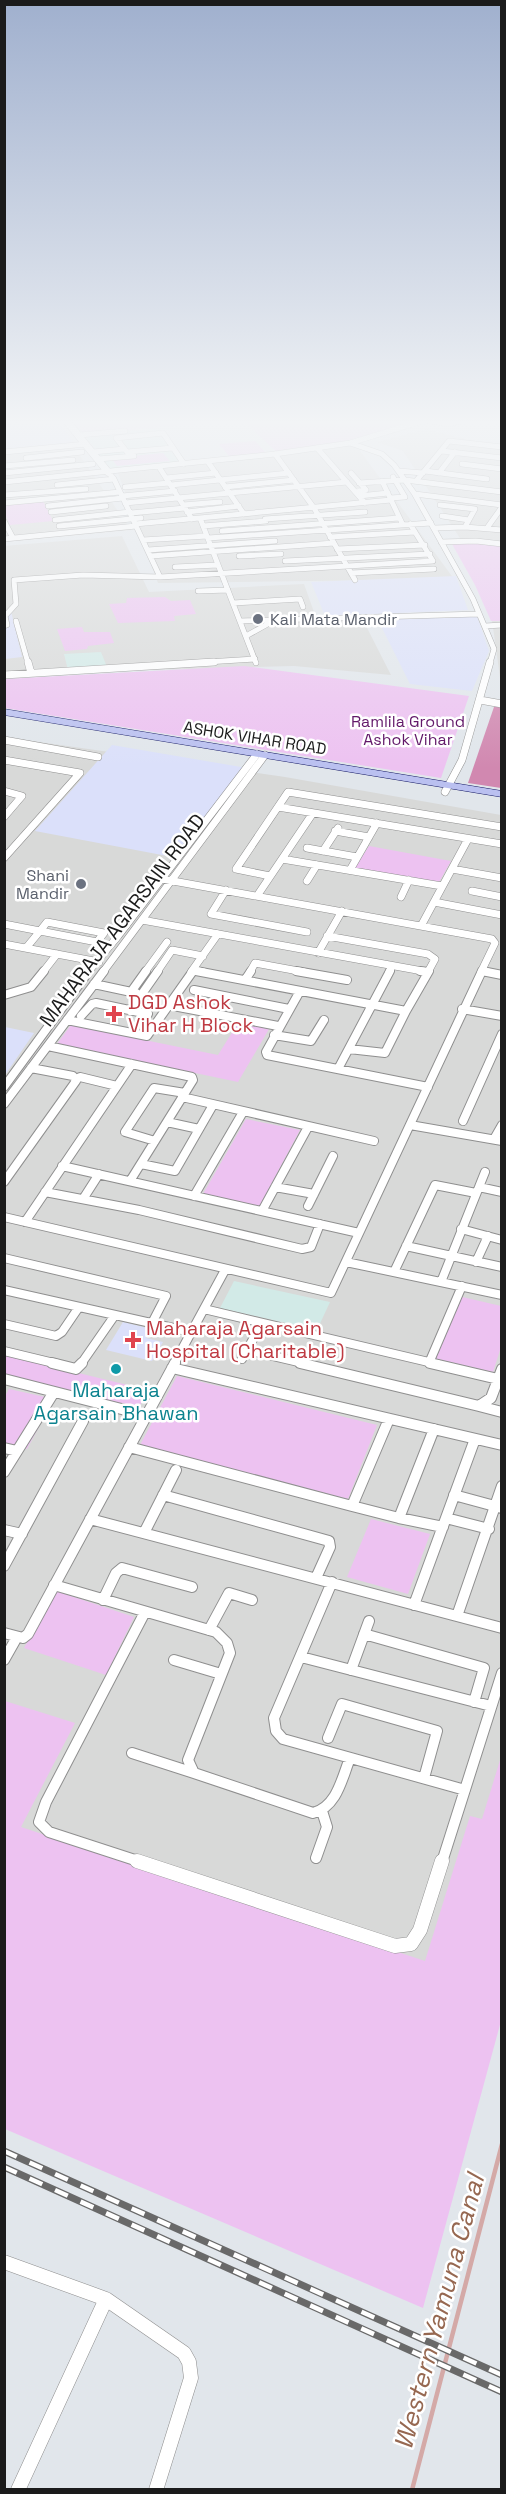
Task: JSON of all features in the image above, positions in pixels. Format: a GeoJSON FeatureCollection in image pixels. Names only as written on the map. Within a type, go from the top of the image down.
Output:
{"type":"FeatureCollection","features":[{"type":"Feature","properties":{"kind":"main road","name":"ASHOK VIHAR ROAD"},"geometry":{"type":"LineString","coordinates":[[4,712],[447,789],[501,801]]}},
{"type":"Feature","properties":{"kind":"main road","name":"ASHOK VIHAR ROAD"},"geometry":{"type":"LineString","coordinates":[[4,720],[259,758]]}},
{"type":"Feature","properties":{"kind":"main road","name":"ASHOK VIHAR ROAD"},"geometry":{"type":"LineString","coordinates":[[447,789],[501,794]]}},
{"type":"Feature","properties":{"kind":"street"},"geometry":{"type":"LineString","coordinates":[[4,539],[46,535]]}},
{"type":"Feature","properties":{"kind":"street"},"geometry":{"type":"LineString","coordinates":[[141,535],[160,577]]}},
{"type":"Feature","properties":{"kind":"street"},"geometry":{"type":"LineString","coordinates":[[143,540],[227,535]]}},
{"type":"Feature","properties":{"kind":"street"},"geometry":{"type":"LineString","coordinates":[[273,535],[289,569]]}},
{"type":"Feature","properties":{"kind":"street"},"geometry":{"type":"LineString","coordinates":[[355,580],[330,537],[363,535]]}},
{"type":"Feature","properties":{"kind":"street"},"geometry":{"type":"LineString","coordinates":[[371,535],[385,564]]}},
{"type":"Feature","properties":{"kind":"street"},"geometry":{"type":"LineString","coordinates":[[4,626],[7,625],[6,616],[16,604],[14,580],[83,575],[160,577],[431,562],[433,560],[430,554],[417,535]]}},
{"type":"Feature","properties":{"kind":"street"},"geometry":{"type":"LineString","coordinates":[[437,535],[480,614],[496,655],[501,661]]}},
{"type":"Feature","properties":{"kind":"street"},"geometry":{"type":"LineString","coordinates":[[4,675],[256,662],[207,536]]}},
{"type":"Feature","properties":{"kind":"street"},"geometry":{"type":"LineString","coordinates":[[150,556],[207,536],[275,541]]}},
{"type":"Feature","properties":{"kind":"street"},"geometry":{"type":"LineString","coordinates":[[376,544],[419,539]]}},
{"type":"Feature","properties":{"kind":"street"},"geometry":{"type":"LineString","coordinates":[[441,542],[476,541],[501,544]]}},
{"type":"Feature","properties":{"kind":"street"},"geometry":{"type":"LineString","coordinates":[[214,555],[279,547],[424,545]]}},
{"type":"Feature","properties":{"kind":"street"},"geometry":{"type":"LineString","coordinates":[[150,556],[281,554]]}},
{"type":"Feature","properties":{"kind":"street"},"geometry":{"type":"LineString","coordinates":[[285,561],[430,554]]}},
{"type":"Feature","properties":{"kind":"street"},"geometry":{"type":"LineString","coordinates":[[175,567],[218,565]]}},
{"type":"Feature","properties":{"kind":"street"},"geometry":{"type":"LineString","coordinates":[[351,573],[434,569]]}},
{"type":"Feature","properties":{"kind":"street"},"geometry":{"type":"LineString","coordinates":[[198,591],[228,590]]}},
{"type":"Feature","properties":{"kind":"street"},"geometry":{"type":"LineString","coordinates":[[233,603],[300,599],[303,607]]}},
{"type":"Feature","properties":{"kind":"street"},"geometry":{"type":"LineString","coordinates":[[240,621],[480,614]]}},
{"type":"Feature","properties":{"kind":"street"},"geometry":{"type":"LineString","coordinates":[[246,636],[275,620]]}},
{"type":"Feature","properties":{"kind":"street"},"geometry":{"type":"LineString","coordinates":[[16,621],[31,673]]}},
{"type":"Feature","properties":{"kind":"street"},"geometry":{"type":"LineString","coordinates":[[485,626],[501,625]]}},
{"type":"Feature","properties":{"kind":"street"},"geometry":{"type":"LineString","coordinates":[[447,789],[462,760],[496,655]]}},
{"type":"Feature","properties":{"kind":"street"},"geometry":{"type":"LineString","coordinates":[[490,668],[501,670]]}},
{"type":"Feature","properties":{"kind":"street"},"geometry":{"type":"LineString","coordinates":[[480,700],[501,704]]}},
{"type":"Feature","properties":{"kind":"street"},"geometry":{"type":"LineString","coordinates":[[4,740],[98,757]]}},
{"type":"Feature","properties":{"kind":"street"},"geometry":{"type":"LineString","coordinates":[[55,768],[70,752]]}},
{"type":"Feature","properties":{"kind":"street"},"geometry":{"type":"LineString","coordinates":[[4,1087],[95,962],[259,758]]}},
{"type":"Feature","properties":{"kind":"street","name":"MAHARAJA AGARSAIN ROAD"},"geometry":{"type":"LineString","coordinates":[[4,1104],[8,1095],[32,1068],[172,880],[259,758]]}},
{"type":"Feature","properties":{"kind":"street"},"geometry":{"type":"LineString","coordinates":[[4,760],[80,773],[4,858]]}},
{"type":"Feature","properties":{"kind":"street"},"geometry":{"type":"LineString","coordinates":[[4,791],[22,796],[4,817]]}},
{"type":"Feature","properties":{"kind":"street"},"geometry":{"type":"LineString","coordinates":[[270,876],[236,869],[288,792],[500,827],[492,843]]}},
{"type":"Feature","properties":{"kind":"street"},"geometry":{"type":"LineString","coordinates":[[278,807],[501,844]]}},
{"type":"Feature","properties":{"kind":"street"},"geometry":{"type":"LineString","coordinates":[[257,896],[313,813]]}},
{"type":"Feature","properties":{"kind":"street"},"geometry":{"type":"LineString","coordinates":[[350,870],[377,823]]}},
{"type":"Feature","properties":{"kind":"street"},"geometry":{"type":"LineString","coordinates":[[323,851],[337,829],[369,837]]}},
{"type":"Feature","properties":{"kind":"street"},"geometry":{"type":"LineString","coordinates":[[421,926],[468,839]]}},
{"type":"Feature","properties":{"kind":"street"},"geometry":{"type":"LineString","coordinates":[[306,848],[357,857]]}},
{"type":"Feature","properties":{"kind":"street"},"geometry":{"type":"LineString","coordinates":[[282,859],[442,886]]}},
{"type":"Feature","properties":{"kind":"street"},"geometry":{"type":"LineString","coordinates":[[307,881],[317,865]]}},
{"type":"Feature","properties":{"kind":"street"},"geometry":{"type":"LineString","coordinates":[[452,869],[501,878],[491,895]]}},
{"type":"Feature","properties":{"kind":"street"},"geometry":{"type":"LineString","coordinates":[[4,1217],[330,1293],[495,941],[162,879]]}},
{"type":"Feature","properties":{"kind":"street"},"geometry":{"type":"LineString","coordinates":[[401,897],[410,880]]}},
{"type":"Feature","properties":{"kind":"street"},"geometry":{"type":"LineString","coordinates":[[226,890],[212,914],[308,932]]}},
{"type":"Feature","properties":{"kind":"street"},"geometry":{"type":"LineString","coordinates":[[472,891],[501,897]]}},
{"type":"Feature","properties":{"kind":"street"},"geometry":{"type":"LineString","coordinates":[[434,902],[501,915]]}},
{"type":"Feature","properties":{"kind":"street"},"geometry":{"type":"LineString","coordinates":[[318,953],[342,911]]}},
{"type":"Feature","properties":{"kind":"street"},"geometry":{"type":"LineString","coordinates":[[67,1020],[147,1036],[203,956],[236,918]]}},
{"type":"Feature","properties":{"kind":"street"},"geometry":{"type":"LineString","coordinates":[[142,920],[428,972]]}},
{"type":"Feature","properties":{"kind":"street"},"geometry":{"type":"LineString","coordinates":[[4,924],[40,931],[97,942],[104,933],[47,922],[40,931],[26,948]]}},
{"type":"Feature","properties":{"kind":"street"},"geometry":{"type":"LineString","coordinates":[[280,946],[292,928]]}},
{"type":"Feature","properties":{"kind":"street"},"geometry":{"type":"LineString","coordinates":[[327,936],[428,954],[435,959],[385,1053],[349,1049]]}},
{"type":"Feature","properties":{"kind":"street"},"geometry":{"type":"LineString","coordinates":[[131,992],[167,942]]}},
{"type":"Feature","properties":{"kind":"street"},"geometry":{"type":"LineString","coordinates":[[4,944],[109,964]]}},
{"type":"Feature","properties":{"kind":"street"},"geometry":{"type":"LineString","coordinates":[[132,1008],[172,950],[203,956]]}},
{"type":"Feature","properties":{"kind":"street"},"geometry":{"type":"LineString","coordinates":[[4,995],[31,987],[57,954]]}},
{"type":"Feature","properties":{"kind":"street"},"geometry":{"type":"LineString","coordinates":[[244,980],[255,963],[347,980]]}},
{"type":"Feature","properties":{"kind":"street"},"geometry":{"type":"LineString","coordinates":[[338,1069],[392,966]]}},
{"type":"Feature","properties":{"kind":"street"},"geometry":{"type":"LineString","coordinates":[[193,970],[406,1011]]}},
{"type":"Feature","properties":{"kind":"street"},"geometry":{"type":"LineString","coordinates":[[482,971],[501,975]]}},
{"type":"Feature","properties":{"kind":"street"},"geometry":{"type":"LineString","coordinates":[[204,992],[216,974]]}},
{"type":"Feature","properties":{"kind":"street"},"geometry":{"type":"LineString","coordinates":[[318,994],[328,976]]}},
{"type":"Feature","properties":{"kind":"street"},"geometry":{"type":"LineString","coordinates":[[94,984],[141,994]]}},
{"type":"Feature","properties":{"kind":"street"},"geometry":{"type":"LineString","coordinates":[[264,1004],[274,986]]}},
{"type":"Feature","properties":{"kind":"street"},"geometry":{"type":"LineString","coordinates":[[195,990],[289,1009]]}},
{"type":"Feature","properties":{"kind":"street"},"geometry":{"type":"LineString","coordinates":[[300,991],[276,1030],[267,1055],[428,1087]]}},
{"type":"Feature","properties":{"kind":"street"},"geometry":{"type":"LineString","coordinates":[[81,1016],[92,1004],[96,1003],[132,1008],[167,1008],[276,1030],[311,1041],[324,1020]]}},
{"type":"Feature","properties":{"kind":"street"},"geometry":{"type":"LineString","coordinates":[[132,1008],[148,1014]]}},
{"type":"Feature","properties":{"kind":"street"},"geometry":{"type":"LineString","coordinates":[[462,1009],[501,1016]]}},
{"type":"Feature","properties":{"kind":"street"},"geometry":{"type":"LineString","coordinates":[[463,1121],[501,1038]]}},
{"type":"Feature","properties":{"kind":"street"},"geometry":{"type":"LineString","coordinates":[[48,1046],[192,1077],[193,1080],[130,1181]]}},
{"type":"Feature","properties":{"kind":"street"},"geometry":{"type":"LineString","coordinates":[[25,1222],[132,1064]]}},
{"type":"Feature","properties":{"kind":"street"},"geometry":{"type":"LineString","coordinates":[[32,1068],[73,1076],[76,1079]]}},
{"type":"Feature","properties":{"kind":"street"},"geometry":{"type":"LineString","coordinates":[[4,1182],[76,1079],[80,1077],[117,1086]]}},
{"type":"Feature","properties":{"kind":"street"},"geometry":{"type":"LineString","coordinates":[[155,1141],[125,1132],[154,1088],[213,1105],[374,1141]]}},
{"type":"Feature","properties":{"kind":"street"},"geometry":{"type":"LineString","coordinates":[[141,1164],[175,1171],[213,1105]]}},
{"type":"Feature","properties":{"kind":"street"},"geometry":{"type":"LineString","coordinates":[[194,1196],[243,1112]]}},
{"type":"Feature","properties":{"kind":"street"},"geometry":{"type":"LineString","coordinates":[[167,1122],[199,1129]]}},
{"type":"Feature","properties":{"kind":"street"},"geometry":{"type":"LineString","coordinates":[[410,1125],[498,1140],[501,1125]]}},
{"type":"Feature","properties":{"kind":"street"},"geometry":{"type":"LineString","coordinates":[[262,1211],[308,1126]]}},
{"type":"Feature","properties":{"kind":"street"},"geometry":{"type":"LineString","coordinates":[[308,1206],[333,1156]]}},
{"type":"Feature","properties":{"kind":"street"},"geometry":{"type":"LineString","coordinates":[[62,1166],[360,1233]]}},
{"type":"Feature","properties":{"kind":"street"},"geometry":{"type":"LineString","coordinates":[[441,1282],[484,1172]]}},
{"type":"Feature","properties":{"kind":"street"},"geometry":{"type":"LineString","coordinates":[[83,1199],[99,1174]]}},
{"type":"Feature","properties":{"kind":"street"},"geometry":{"type":"LineString","coordinates":[[394,1272],[435,1185],[501,1192]]}},
{"type":"Feature","properties":{"kind":"street"},"geometry":{"type":"LineString","coordinates":[[275,1187],[314,1194]]}},
{"type":"Feature","properties":{"kind":"street"},"geometry":{"type":"LineString","coordinates":[[45,1192],[306,1249],[311,1247],[320,1224]]}},
{"type":"Feature","properties":{"kind":"street"},"geometry":{"type":"LineString","coordinates":[[461,1229],[501,1240]]}},
{"type":"Feature","properties":{"kind":"street"},"geometry":{"type":"LineString","coordinates":[[476,1262],[488,1236]]}},
{"type":"Feature","properties":{"kind":"street"},"geometry":{"type":"LineString","coordinates":[[406,1246],[501,1267]]}},
{"type":"Feature","properties":{"kind":"street"},"geometry":{"type":"LineString","coordinates":[[4,1258],[166,1296],[152,1323]]}},
{"type":"Feature","properties":{"kind":"street"},"geometry":{"type":"LineString","coordinates":[[346,1262],[501,1294]]}},
{"type":"Feature","properties":{"kind":"street"},"geometry":{"type":"LineString","coordinates":[[4,1633],[23,1638],[28,1634],[225,1270]]}},
{"type":"Feature","properties":{"kind":"street"},"geometry":{"type":"LineString","coordinates":[[429,1363],[462,1286]]}},
{"type":"Feature","properties":{"kind":"street"},"geometry":{"type":"LineString","coordinates":[[4,1290],[191,1332]]}},
{"type":"Feature","properties":{"kind":"street"},"geometry":{"type":"LineString","coordinates":[[4,1324],[56,1336],[62,1332],[79,1307]]}},
{"type":"Feature","properties":{"kind":"street"},"geometry":{"type":"LineString","coordinates":[[204,1309],[499,1382],[491,1398],[479,1406]]}},
{"type":"Feature","properties":{"kind":"street"},"geometry":{"type":"LineString","coordinates":[[4,1351],[76,1369],[115,1315]]}},
{"type":"Feature","properties":{"kind":"street"},"geometry":{"type":"LineString","coordinates":[[262,1323],[245,1355],[501,1412]]}},
{"type":"Feature","properties":{"kind":"street"},"geometry":{"type":"LineString","coordinates":[[172,1368],[501,1445]]}},
{"type":"Feature","properties":{"kind":"street"},"geometry":{"type":"LineString","coordinates":[[4,1379],[145,1415]]}},
{"type":"Feature","properties":{"kind":"street"},"geometry":{"type":"LineString","coordinates":[[4,1472],[54,1392]]}},
{"type":"Feature","properties":{"kind":"street"},"geometry":{"type":"LineString","coordinates":[[352,1506],[389,1419]]}},
{"type":"Feature","properties":{"kind":"street"},"geometry":{"type":"LineString","coordinates":[[4,1566],[83,1421]]}},
{"type":"Feature","properties":{"kind":"street"},"geometry":{"type":"LineString","coordinates":[[399,1518],[434,1429]]}},
{"type":"Feature","properties":{"kind":"street"},"geometry":{"type":"LineString","coordinates":[[414,1605],[475,1438]]}},
{"type":"Feature","properties":{"kind":"street"},"geometry":{"type":"LineString","coordinates":[[129,1447],[399,1518],[489,1529]]}},
{"type":"Feature","properties":{"kind":"street"},"geometry":{"type":"LineString","coordinates":[[4,1448],[17,1451]]}},
{"type":"Feature","properties":{"kind":"street"},"geometry":{"type":"LineString","coordinates":[[144,1533],[176,1470]]}},
{"type":"Feature","properties":{"kind":"street"},"geometry":{"type":"LineString","coordinates":[[457,1616],[498,1507],[501,1486]]}},
{"type":"Feature","properties":{"kind":"street"},"geometry":{"type":"LineString","coordinates":[[163,1495],[329,1541],[330,1547],[316,1578]]}},
{"type":"Feature","properties":{"kind":"street"},"geometry":{"type":"LineString","coordinates":[[454,1496],[498,1507]]}},
{"type":"Feature","properties":{"kind":"street"},"geometry":{"type":"LineString","coordinates":[[90,1519],[501,1628]]}},
{"type":"Feature","properties":{"kind":"street"},"geometry":{"type":"LineString","coordinates":[[4,1530],[22,1534]]}},
{"type":"Feature","properties":{"kind":"street"},"geometry":{"type":"LineString","coordinates":[[104,1600],[116,1573],[122,1568],[192,1587]]}},
{"type":"Feature","properties":{"kind":"street"},"geometry":{"type":"LineString","coordinates":[[332,1582],[274,1718],[276,1731],[284,1738],[465,1790]]}},
{"type":"Feature","properties":{"kind":"street"},"geometry":{"type":"LineString","coordinates":[[54,1585],[209,1630],[224,1638],[230,1653],[188,1760],[194,1773]]}},
{"type":"Feature","properties":{"kind":"street"},"geometry":{"type":"LineString","coordinates":[[209,1630],[229,1593],[252,1600]]}},
{"type":"Feature","properties":{"kind":"street"},"geometry":{"type":"LineString","coordinates":[[145,1612],[40,1813],[39,1821],[50,1832],[395,1946],[411,1944],[420,1930],[501,1673]]}},
{"type":"Feature","properties":{"kind":"street"},"geometry":{"type":"LineString","coordinates":[[351,1670],[369,1621]]}},
{"type":"Feature","properties":{"kind":"street"},"geometry":{"type":"LineString","coordinates":[[364,1634],[484,1668],[474,1702]]}},
{"type":"Feature","properties":{"kind":"street"},"geometry":{"type":"LineString","coordinates":[[4,1660],[17,1637]]}},
{"type":"Feature","properties":{"kind":"street"},"geometry":{"type":"LineString","coordinates":[[301,1657],[491,1706]]}},
{"type":"Feature","properties":{"kind":"street"},"geometry":{"type":"LineString","coordinates":[[174,1660],[221,1674]]}},
{"type":"Feature","properties":{"kind":"street"},"geometry":{"type":"LineString","coordinates":[[328,1738],[342,1704],[437,1731],[424,1778]]}},
{"type":"Feature","properties":{"kind":"street"},"geometry":{"type":"LineString","coordinates":[[132,1753],[313,1813],[322,1811],[330,1803],[350,1758]]}},
{"type":"Feature","properties":{"kind":"street"},"geometry":{"type":"LineString","coordinates":[[316,1858],[327,1827],[322,1811]]}},
{"type":"Feature","properties":{"kind":"street"},"geometry":{"type":"LineString","coordinates":[[4,2262],[106,2299],[184,2353],[189,2362],[191,2378],[156,2490]]}},
{"type":"Feature","properties":{"kind":"street"},"geometry":{"type":"LineString","coordinates":[[18,2490],[106,2299]]}},
{"type":"Feature","properties":{"kind":"shaded area"},"geometry":{"type":"Polygon","coordinates":[[[5,535],[74,535],[5,542],[5,535]]]}},
{"type":"Feature","properties":{"kind":"shaded area"},"geometry":{"type":"Polygon","coordinates":[[[141,535],[422,535],[454,579],[158,583],[141,535]]]}},
{"type":"Feature","properties":{"kind":"shaded area"},"geometry":{"type":"Polygon","coordinates":[[[458,535],[501,535],[501,684],[486,578],[458,535]]]}},
{"type":"Feature","properties":{"kind":"shaded area"},"geometry":{"type":"Polygon","coordinates":[[[122,536],[149,592],[304,584],[314,612],[323,622],[363,620],[391,675],[294,666],[5,674],[4,546],[122,536]]]}},
{"type":"Feature","properties":{"kind":"shaded area"},"geometry":{"type":"Polygon","coordinates":[[[456,576],[468,610],[325,616],[311,582],[456,576]]]}},
{"type":"Feature","properties":{"kind":"shaded area"},"geometry":{"type":"Polygon","coordinates":[[[5,611],[11,611],[22,657],[5,659],[5,611]]]}},
{"type":"Feature","properties":{"kind":"shaded area"},"geometry":{"type":"Polygon","coordinates":[[[477,616],[489,651],[472,691],[410,684],[378,620],[477,616]]]}},
{"type":"Feature","properties":{"kind":"shaded area"},"geometry":{"type":"Polygon","coordinates":[[[101,652],[107,667],[68,670],[64,654],[101,652]]]}},
{"type":"Feature","properties":{"kind":"shaded area"},"geometry":{"type":"Polygon","coordinates":[[[495,704],[501,705],[501,788],[468,783],[495,704]]]}},
{"type":"Feature","properties":{"kind":"shaded area"},"geometry":{"type":"Polygon","coordinates":[[[4,737],[285,777],[501,815],[501,1776],[426,2002],[5,1854],[4,737]]]}},
{"type":"Feature","properties":{"kind":"shaded area"},"geometry":{"type":"Polygon","coordinates":[[[112,745],[247,768],[178,858],[35,831],[112,745]]]}},
{"type":"Feature","properties":{"kind":"shaded area"},"geometry":{"type":"Polygon","coordinates":[[[4,1027],[34,1033],[5,1075],[4,1027]]]}},
{"type":"Feature","properties":{"kind":"shaded area"},"geometry":{"type":"Polygon","coordinates":[[[234,1281],[330,1302],[317,1330],[220,1308],[234,1281]]]}},
{"type":"Feature","properties":{"kind":"shaded area","name":"Maharaja Agarsain Hospital (Charitable)"},"geometry":{"type":"Polygon","coordinates":[[[123,1322],[151,1329],[146,1338],[163,1342],[152,1361],[106,1350],[123,1322]]]}},
{"type":"Feature","properties":{"kind":"green space"},"geometry":{"type":"Polygon","coordinates":[[[477,543],[501,546],[501,621],[491,621],[475,585],[452,544],[477,543]]]}},
{"type":"Feature","properties":{"kind":"green space"},"geometry":{"type":"Polygon","coordinates":[[[165,597],[171,601],[190,600],[196,614],[174,616],[175,621],[118,623],[109,604],[126,603],[127,598],[165,597]]]}},
{"type":"Feature","properties":{"kind":"green space"},"geometry":{"type":"Polygon","coordinates":[[[82,627],[84,632],[110,632],[114,643],[65,651],[57,629],[82,627]]]}},
{"type":"Feature","properties":{"kind":"green space","name":"Ramlila Ground Ashok Vihar"},"geometry":{"type":"Polygon","coordinates":[[[244,666],[469,696],[441,778],[5,708],[5,679],[244,666]]]}},
{"type":"Feature","properties":{"kind":"green space"},"geometry":{"type":"Polygon","coordinates":[[[369,846],[451,861],[438,884],[355,868],[369,846]]]}},
{"type":"Feature","properties":{"kind":"green space"},"geometry":{"type":"Polygon","coordinates":[[[238,1023],[269,1029],[238,1082],[57,1044],[71,1025],[218,1055],[238,1023]]]}},
{"type":"Feature","properties":{"kind":"green space"},"geometry":{"type":"Polygon","coordinates":[[[246,1119],[300,1130],[259,1207],[203,1194],[246,1119]]]}},
{"type":"Feature","properties":{"kind":"green space"},"geometry":{"type":"Polygon","coordinates":[[[458,1296],[501,1306],[501,1347],[493,1372],[433,1358],[458,1296]]]}},
{"type":"Feature","properties":{"kind":"green space"},"geometry":{"type":"Polygon","coordinates":[[[5,1355],[148,1390],[138,1409],[5,1376],[5,1355]]]}},
{"type":"Feature","properties":{"kind":"green space"},"geometry":{"type":"Polygon","coordinates":[[[177,1376],[377,1425],[348,1499],[140,1445],[177,1376]]]}},
{"type":"Feature","properties":{"kind":"green space"},"geometry":{"type":"Polygon","coordinates":[[[9,1389],[54,1399],[27,1449],[5,1443],[5,1396],[9,1389]]]}},
{"type":"Feature","properties":{"kind":"green space"},"geometry":{"type":"Polygon","coordinates":[[[371,1519],[430,1534],[408,1594],[347,1577],[371,1519]]]}},
{"type":"Feature","properties":{"kind":"green space"},"geometry":{"type":"Polygon","coordinates":[[[56,1591],[134,1617],[106,1675],[24,1648],[56,1591]]]}},
{"type":"Feature","properties":{"kind":"green space"},"geometry":{"type":"Polygon","coordinates":[[[5,1701],[75,1723],[21,1827],[425,1961],[470,1816],[482,1819],[501,1757],[501,2021],[423,2308],[5,2129],[5,1701]]]}},
{"type":"Feature","properties":{"kind":"waterway","name":"Western Yamuna Canal"},"geometry":{"type":"LineString","coordinates":[[412,2490],[502,2144]]}},
{"type":"Feature","properties":{"kind":"railway"},"geometry":{"type":"LineString","coordinates":[[4,2151],[502,2375]]}},
{"type":"Feature","properties":{"kind":"railway"},"geometry":{"type":"LineString","coordinates":[[4,2167],[502,2392]]}},
{"type":"Feature","properties":{"kind":"place","name":"Kali Mata Mandir"},"geometry":{"type":"Point","coordinates":[258,619]}},
{"type":"Feature","properties":{"kind":"place","name":"Shani Mandir"},"geometry":{"type":"Point","coordinates":[81,884]}},
{"type":"Feature","properties":{"kind":"place","name":"DGD Ashok Vihar H Block"},"geometry":{"type":"Point","coordinates":[114,1014]}},
{"type":"Feature","properties":{"kind":"place","name":"Maharaja Agarsain Hospital (Charitable)"},"geometry":{"type":"Point","coordinates":[133,1340]}},
{"type":"Feature","properties":{"kind":"place","name":"Maharaja Agarsain Bhawan"},"geometry":{"type":"Point","coordinates":[116,1369]}}]}
